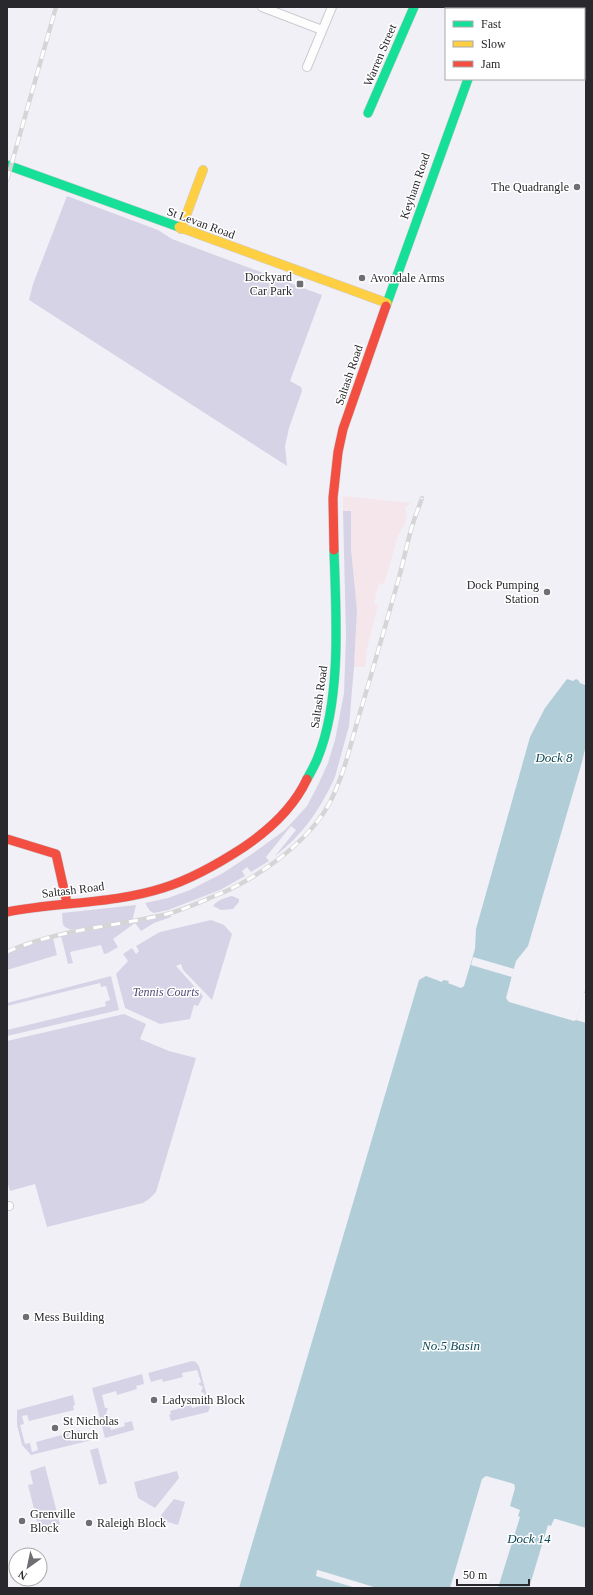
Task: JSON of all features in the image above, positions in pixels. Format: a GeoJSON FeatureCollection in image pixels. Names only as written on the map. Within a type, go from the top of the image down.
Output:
{"type":"FeatureCollection","features":[{"type":"Feature","properties":{"kind":"main road","name":"Warren Street"},"geometry":{"type":"LineString","coordinates":[[368,113],[414,7]]}},
{"type":"Feature","properties":{"kind":"main road","name":"Keyham Road"},"geometry":{"type":"LineString","coordinates":[[387,303],[468,80]]}},
{"type":"Feature","properties":{"kind":"main road","name":"St Levan Road"},"geometry":{"type":"LineString","coordinates":[[7,165],[387,303]]}},
{"type":"Feature","properties":{"kind":"main road"},"geometry":{"type":"LineString","coordinates":[[181,229],[203,170]]}},
{"type":"Feature","properties":{"kind":"main road","name":"Saltash Road"},"geometry":{"type":"LineString","coordinates":[[7,912],[153,891],[182,882],[236,853],[264,834],[283,816],[297,798],[313,772],[324,742],[331,709],[336,658],[333,524],[333,483],[335,465],[343,430],[387,303]]}},
{"type":"Feature","properties":{"kind":"main road"},"geometry":{"type":"LineString","coordinates":[[7,839],[56,854],[67,903]]}},
{"type":"Feature","properties":{"kind":"street"},"geometry":{"type":"LineString","coordinates":[[262,7],[272,9],[322,30]]}},
{"type":"Feature","properties":{"kind":"street"},"geometry":{"type":"LineString","coordinates":[[307,68],[332,7]]}},
{"type":"Feature","properties":{"kind":"shaded area"},"geometry":{"type":"Polygon","coordinates":[[[343,496],[411,503],[405,508],[407,519],[398,536],[384,584],[379,583],[374,604],[378,605],[367,649],[365,667],[354,667],[357,611],[351,549],[351,512],[343,511],[343,496]]]}},
{"type":"Feature","properties":{"kind":"green space"},"geometry":{"type":"Polygon","coordinates":[[[67,196],[158,230],[172,239],[322,295],[290,381],[301,387],[302,391],[289,428],[285,446],[287,466],[29,300],[33,284],[67,196]]]}},
{"type":"Feature","properties":{"kind":"green space"},"geometry":{"type":"Polygon","coordinates":[[[343,511],[351,511],[351,549],[357,610],[349,726],[335,777],[324,799],[303,830],[275,856],[296,830],[291,826],[266,857],[269,861],[251,872],[247,867],[242,871],[245,876],[220,890],[168,910],[154,913],[150,911],[145,903],[168,898],[190,890],[223,873],[285,830],[307,806],[318,785],[328,763],[335,740],[344,693],[346,636],[343,511]]]}},
{"type":"Feature","properties":{"kind":"green space"},"geometry":{"type":"Polygon","coordinates":[[[232,896],[239,899],[239,902],[233,909],[221,910],[213,906],[224,898],[232,896]]]}},
{"type":"Feature","properties":{"kind":"green space"},"geometry":{"type":"Polygon","coordinates":[[[136,905],[132,922],[171,915],[171,917],[154,923],[141,931],[135,923],[113,939],[118,947],[108,953],[104,954],[101,945],[70,952],[73,963],[68,964],[61,936],[74,934],[73,930],[66,928],[63,925],[62,913],[136,905]]]}},
{"type":"Feature","properties":{"kind":"green space","name":"Tennis Courts"},"geometry":{"type":"Polygon","coordinates":[[[211,920],[224,925],[232,934],[212,1000],[183,970],[181,964],[176,966],[203,996],[198,1006],[194,1005],[190,1019],[160,1024],[125,1008],[116,974],[128,961],[123,954],[132,948],[136,954],[139,951],[136,946],[160,932],[211,920]]]}},
{"type":"Feature","properties":{"kind":"green space"},"geometry":{"type":"Polygon","coordinates":[[[53,938],[57,955],[7,970],[7,954],[53,938]]]}},
{"type":"Feature","properties":{"kind":"green space"},"geometry":{"type":"Polygon","coordinates":[[[111,976],[119,1010],[7,1036],[7,1030],[106,1006],[105,1002],[110,1000],[106,986],[101,987],[100,983],[7,1006],[7,1003],[111,976]]]}},
{"type":"Feature","properties":{"kind":"green space"},"geometry":{"type":"Polygon","coordinates":[[[124,1014],[146,1024],[140,1039],[169,1051],[196,1058],[156,1192],[143,1203],[47,1227],[35,1184],[10,1191],[7,1181],[7,1041],[124,1014]]]}},
{"type":"Feature","properties":{"kind":"green space"},"geometry":{"type":"Polygon","coordinates":[[[192,1361],[196,1362],[199,1366],[210,1408],[208,1412],[171,1421],[169,1415],[171,1414],[170,1411],[191,1405],[192,1408],[207,1404],[204,1393],[201,1392],[203,1387],[198,1384],[201,1382],[197,1370],[182,1373],[183,1377],[163,1382],[162,1379],[151,1382],[148,1373],[192,1361]]]}},
{"type":"Feature","properties":{"kind":"green space"},"geometry":{"type":"Polygon","coordinates":[[[142,1374],[144,1384],[136,1386],[137,1389],[117,1395],[116,1391],[102,1395],[105,1408],[108,1408],[106,1413],[111,1418],[108,1419],[111,1430],[125,1426],[124,1423],[132,1421],[134,1430],[105,1438],[92,1388],[142,1374]]]}},
{"type":"Feature","properties":{"kind":"green space"},"geometry":{"type":"Polygon","coordinates":[[[73,1395],[75,1405],[73,1406],[74,1410],[29,1421],[27,1415],[22,1416],[24,1424],[20,1425],[25,1444],[30,1443],[32,1452],[38,1450],[36,1442],[80,1430],[81,1434],[90,1432],[92,1440],[31,1455],[22,1445],[17,1425],[17,1410],[73,1395]]]}},
{"type":"Feature","properties":{"kind":"green space"},"geometry":{"type":"Polygon","coordinates":[[[98,1448],[107,1483],[99,1485],[90,1450],[98,1448]]]}},
{"type":"Feature","properties":{"kind":"green space"},"geometry":{"type":"Polygon","coordinates":[[[45,1466],[60,1524],[57,1532],[49,1534],[39,1529],[28,1485],[33,1484],[30,1471],[45,1466]]]}},
{"type":"Feature","properties":{"kind":"green space"},"geometry":{"type":"Polygon","coordinates":[[[177,1471],[179,1478],[155,1508],[138,1498],[134,1482],[177,1471]]]}},
{"type":"Feature","properties":{"kind":"green space"},"geometry":{"type":"Polygon","coordinates":[[[174,1499],[185,1502],[178,1525],[158,1519],[174,1499]]]}},
{"type":"Feature","properties":{"kind":"water","name":"No.5 Basin"},"geometry":{"type":"Polygon","coordinates":[[[567,679],[573,681],[576,679],[585,685],[586,745],[528,946],[516,961],[506,998],[509,1002],[574,1021],[576,1020],[586,987],[586,1528],[554,1519],[551,1526],[548,1525],[529,1588],[498,1588],[520,1517],[518,1516],[520,1510],[510,1506],[515,1488],[514,1484],[486,1476],[482,1479],[450,1588],[239,1588],[419,980],[426,976],[442,982],[443,980],[449,981],[448,983],[461,988],[464,986],[475,949],[476,929],[530,737],[545,708],[567,679]]]}},
{"type":"Feature","properties":{"kind":"pier"},"geometry":{"type":"Polygon","coordinates":[[[473,957],[514,969],[512,977],[471,965],[473,957]]]}},
{"type":"Feature","properties":{"kind":"pier"},"geometry":{"type":"Polygon","coordinates":[[[584,993],[586,993],[586,1023],[576,1020],[584,993]]]}},
{"type":"Feature","properties":{"kind":"pier"},"geometry":{"type":"Polygon","coordinates":[[[317,1570],[377,1588],[356,1588],[316,1576],[317,1570]]]}},
{"type":"Feature","properties":{"kind":"railway"},"geometry":{"type":"LineString","coordinates":[[7,180],[56,7]]}},
{"type":"Feature","properties":{"kind":"railway"},"geometry":{"type":"LineString","coordinates":[[7,952],[46,938],[167,914],[190,906],[228,890],[262,871],[278,860],[307,833],[329,804],[342,773],[400,575],[412,526],[422,498]]}},
{"type":"Feature","properties":{"kind":"traffic: fast"},"geometry":{"type":"LineString","coordinates":[[368,113],[414,7]]}},
{"type":"Feature","properties":{"kind":"traffic: fast"},"geometry":{"type":"LineString","coordinates":[[386,306],[468,80]]}},
{"type":"Feature","properties":{"kind":"traffic: fast"},"geometry":{"type":"LineString","coordinates":[[7,165],[179,227]]}},
{"type":"Feature","properties":{"kind":"traffic: fast"},"geometry":{"type":"LineString","coordinates":[[307,779],[317,760],[326,734],[331,709],[336,655],[334,550]]}},
{"type":"Feature","properties":{"kind":"traffic: slow"},"geometry":{"type":"LineString","coordinates":[[181,229],[203,170]]}},
{"type":"Feature","properties":{"kind":"traffic: slow"},"geometry":{"type":"LineString","coordinates":[[179,227],[387,303]]}},
{"type":"Feature","properties":{"kind":"traffic: jam"},"geometry":{"type":"LineString","coordinates":[[334,550],[333,498],[338,452],[343,429],[386,306]]}},
{"type":"Feature","properties":{"kind":"traffic: jam"},"geometry":{"type":"LineString","coordinates":[[7,912],[125,897],[163,888],[184,880],[224,859],[263,833],[288,808],[302,789],[307,779]]}},
{"type":"Feature","properties":{"kind":"traffic: jam"},"geometry":{"type":"LineString","coordinates":[[7,839],[56,854],[67,903]]}},
{"type":"Feature","properties":{"kind":"place","name":"The Quadrangle"},"geometry":{"type":"Point","coordinates":[577,187]}},
{"type":"Feature","properties":{"kind":"place","name":"Avondale Arms"},"geometry":{"type":"Point","coordinates":[362,278]}},
{"type":"Feature","properties":{"kind":"place","name":"Dockyard Car Park"},"geometry":{"type":"Point","coordinates":[300,284]}},
{"type":"Feature","properties":{"kind":"place","name":"Dock Pumping Station"},"geometry":{"type":"Point","coordinates":[547,592]}},
{"type":"Feature","properties":{"kind":"place","name":"Mess Building"},"geometry":{"type":"Point","coordinates":[26,1317]}},
{"type":"Feature","properties":{"kind":"place","name":"Ladysmith Block"},"geometry":{"type":"Point","coordinates":[154,1400]}},
{"type":"Feature","properties":{"kind":"place","name":"St Nicholas Church"},"geometry":{"type":"Point","coordinates":[55,1428]}},
{"type":"Feature","properties":{"kind":"place","name":"Grenville Block"},"geometry":{"type":"Point","coordinates":[22,1521]}},
{"type":"Feature","properties":{"kind":"place","name":"Raleigh Block"},"geometry":{"type":"Point","coordinates":[89,1523]}},
{"type":"Feature","properties":{"kind":"water label","name":"Dock 8"},"geometry":{"type":"Point","coordinates":[554,757]}},
{"type":"Feature","properties":{"kind":"water label","name":"Dock 14"},"geometry":{"type":"Point","coordinates":[529,1538]}}]}
